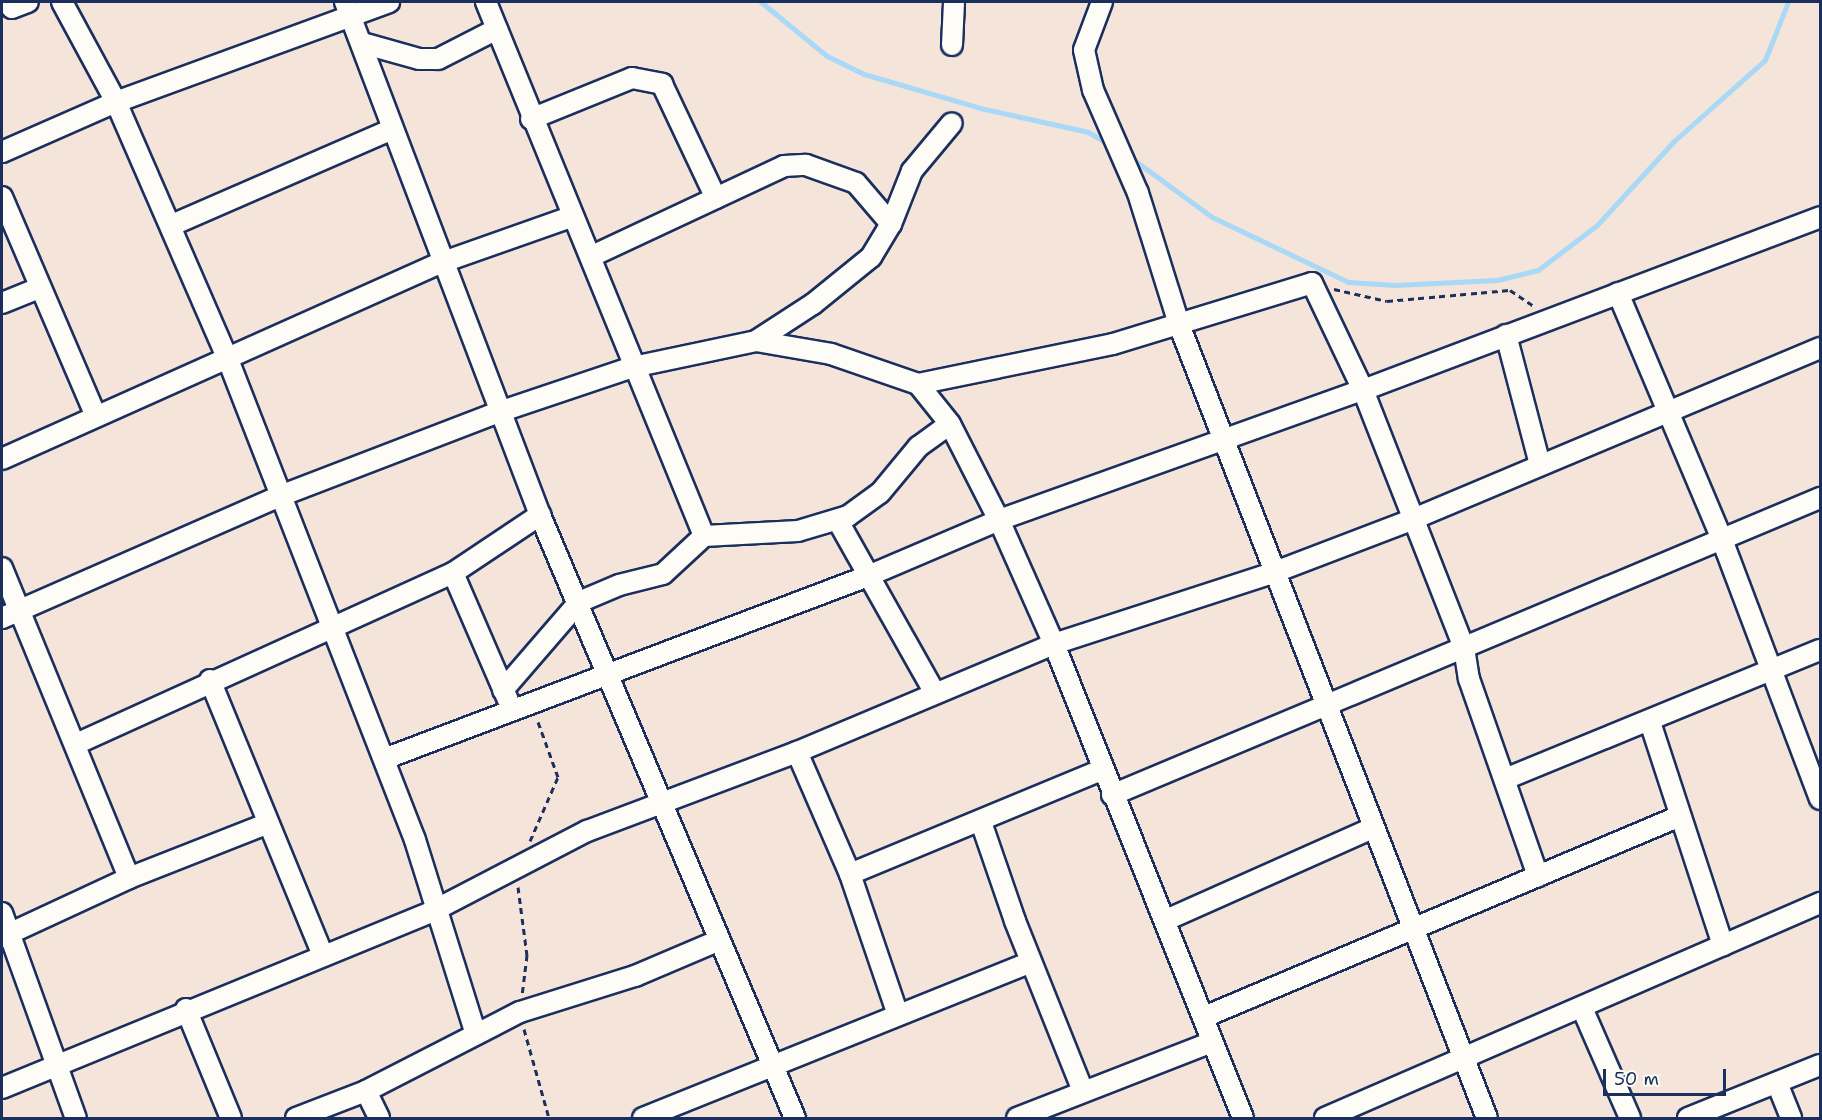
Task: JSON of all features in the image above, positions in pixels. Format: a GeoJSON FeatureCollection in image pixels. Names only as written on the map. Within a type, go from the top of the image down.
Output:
{"type":"FeatureCollection","features":[{"type":"Feature","properties":{"kind":"street"},"geometry":{"type":"LineString","coordinates":[[62,2],[116,102],[172,225],[227,357],[415,840],[434,911],[475,1032]]}},
{"type":"Feature","properties":{"kind":"street"},"geometry":{"type":"LineString","coordinates":[[2,152],[116,102],[348,8],[389,2]]}},
{"type":"Feature","properties":{"kind":"street"},"geometry":{"type":"LineString","coordinates":[[486,2],[531,119],[571,217],[592,256],[633,367],[704,537]]}},
{"type":"Feature","properties":{"kind":"street"},"geometry":{"type":"LineString","coordinates":[[952,45],[954,2]]}},
{"type":"Feature","properties":{"kind":"street"},"geometry":{"type":"LineString","coordinates":[[1102,2],[1084,50],[1085,68],[1138,193],[1180,327],[1415,931],[1462,1060],[1487,1119]]}},
{"type":"Feature","properties":{"kind":"street"},"geometry":{"type":"LineString","coordinates":[[348,8],[391,130],[502,411],[540,515],[611,675],[661,804],[775,1064],[795,1119]]}},
{"type":"Feature","properties":{"kind":"street"},"geometry":{"type":"LineString","coordinates":[[362,43],[410,57],[438,59],[497,29]]}},
{"type":"Feature","properties":{"kind":"street"},"geometry":{"type":"LineString","coordinates":[[531,119],[632,78],[662,84],[716,198]]}},
{"type":"Feature","properties":{"kind":"street"},"geometry":{"type":"LineString","coordinates":[[2,618],[280,496],[502,411],[633,367],[756,340],[850,277],[871,257],[891,225],[912,171],[952,123]]}},
{"type":"Feature","properties":{"kind":"street"},"geometry":{"type":"LineString","coordinates":[[172,225],[391,130]]}},
{"type":"Feature","properties":{"kind":"street"},"geometry":{"type":"LineString","coordinates":[[592,256],[784,166],[806,165],[856,183],[891,225]]}},
{"type":"Feature","properties":{"kind":"street"},"geometry":{"type":"LineString","coordinates":[[2,197],[39,288],[96,416]]}},
{"type":"Feature","properties":{"kind":"street"},"geometry":{"type":"LineString","coordinates":[[2,459],[443,262],[571,217]]}},
{"type":"Feature","properties":{"kind":"street"},"geometry":{"type":"LineString","coordinates":[[384,759],[868,576],[999,520],[1363,390],[1821,217]]}},
{"type":"Feature","properties":{"kind":"street"},"geometry":{"type":"LineString","coordinates":[[756,340],[831,354],[918,384],[1180,327],[1312,283],[1363,390],[1411,520],[1464,648],[1468,679],[1538,876]]}},
{"type":"Feature","properties":{"kind":"street"},"geometry":{"type":"LineString","coordinates":[[2,303],[39,288]]}},
{"type":"Feature","properties":{"kind":"street"},"geometry":{"type":"LineString","coordinates":[[1618,293],[1666,412],[1721,537],[1772,670],[1814,759],[1821,799]]}},
{"type":"Feature","properties":{"kind":"street"},"geometry":{"type":"LineString","coordinates":[[1506,335],[1540,465]]}},
{"type":"Feature","properties":{"kind":"street"},"geometry":{"type":"LineString","coordinates":[[2,1088],[186,1009],[434,911],[520,864],[587,831],[797,752],[1054,644],[1275,572],[1411,520],[1821,348]]}},
{"type":"Feature","properties":{"kind":"street"},"geometry":{"type":"LineString","coordinates":[[918,384],[950,424],[999,520],[1054,644],[1101,770],[1166,920],[1243,1119]]}},
{"type":"Feature","properties":{"kind":"street"},"geometry":{"type":"LineString","coordinates":[[503,690],[579,602],[619,585],[663,574],[704,537],[798,531],[838,521],[880,493],[906,459],[950,424]]}},
{"type":"Feature","properties":{"kind":"street"},"geometry":{"type":"LineString","coordinates":[[1112,795],[1464,648],[1721,537],[1821,498]]}},
{"type":"Feature","properties":{"kind":"street"},"geometry":{"type":"LineString","coordinates":[[76,744],[210,680],[453,573],[540,515]]}},
{"type":"Feature","properties":{"kind":"street"},"geometry":{"type":"LineString","coordinates":[[838,521],[935,693]]}},
{"type":"Feature","properties":{"kind":"street"},"geometry":{"type":"LineString","coordinates":[[2,568],[129,878]]}},
{"type":"Feature","properties":{"kind":"street"},"geometry":{"type":"LineString","coordinates":[[453,573],[503,690],[523,707]]}},
{"type":"Feature","properties":{"kind":"street"},"geometry":{"type":"LineString","coordinates":[[1504,778],[1650,722],[1821,650]]}},
{"type":"Feature","properties":{"kind":"street"},"geometry":{"type":"LineString","coordinates":[[210,680],[266,824],[323,955]]}},
{"type":"Feature","properties":{"kind":"street"},"geometry":{"type":"LineString","coordinates":[[1650,722],[1723,945]]}},
{"type":"Feature","properties":{"kind":"street"},"geometry":{"type":"LineString","coordinates":[[797,752],[850,874],[898,1016]]}},
{"type":"Feature","properties":{"kind":"street"},"geometry":{"type":"LineString","coordinates":[[850,874],[981,822],[1101,770]]}},
{"type":"Feature","properties":{"kind":"street"},"geometry":{"type":"LineString","coordinates":[[1204,1017],[1415,931],[1680,816]]}},
{"type":"Feature","properties":{"kind":"street"},"geometry":{"type":"LineString","coordinates":[[981,822],[1031,962],[1083,1091]]}},
{"type":"Feature","properties":{"kind":"street"},"geometry":{"type":"LineString","coordinates":[[6,936],[129,878],[266,824]]}},
{"type":"Feature","properties":{"kind":"street"},"geometry":{"type":"LineString","coordinates":[[1166,920],[1373,828]]}},
{"type":"Feature","properties":{"kind":"street"},"geometry":{"type":"LineString","coordinates":[[1324,1119],[1821,903]]}},
{"type":"Feature","properties":{"kind":"street"},"geometry":{"type":"LineString","coordinates":[[2,912],[6,936],[76,1119]]}},
{"type":"Feature","properties":{"kind":"street"},"geometry":{"type":"LineString","coordinates":[[296,1119],[366,1090],[475,1032],[562,996],[636,976],[720,940]]}},
{"type":"Feature","properties":{"kind":"street"},"geometry":{"type":"LineString","coordinates":[[643,1119],[1031,962]]}},
{"type":"Feature","properties":{"kind":"street"},"geometry":{"type":"LineString","coordinates":[[1582,1008],[1630,1119]]}},
{"type":"Feature","properties":{"kind":"street"},"geometry":{"type":"LineString","coordinates":[[186,1009],[231,1119]]}},
{"type":"Feature","properties":{"kind":"street"},"geometry":{"type":"LineString","coordinates":[[1017,1119],[1083,1091],[1212,1042]]}},
{"type":"Feature","properties":{"kind":"street"},"geometry":{"type":"LineString","coordinates":[[1688,1119],[1821,1065]]}},
{"type":"Feature","properties":{"kind":"street"},"geometry":{"type":"LineString","coordinates":[[1777,1083],[1791,1119]]}},
{"type":"Feature","properties":{"kind":"street"},"geometry":{"type":"LineString","coordinates":[[366,1090],[379,1119]]}},
{"type":"Feature","properties":{"kind":"path"},"geometry":{"type":"LineString","coordinates":[[1312,283],[1387,301],[1510,290],[1525,296],[1542,322]]}},
{"type":"Feature","properties":{"kind":"path"},"geometry":{"type":"LineString","coordinates":[[520,864],[558,777],[523,707]]}},
{"type":"Feature","properties":{"kind":"waterway"},"geometry":{"type":"LineString","coordinates":[[761,2],[827,56],[864,74],[980,108],[1088,132],[1109,144]]}},
{"type":"Feature","properties":{"kind":"waterway"},"geometry":{"type":"LineString","coordinates":[[1130,157],[1212,217],[1348,282],[1395,285],[1497,280],[1538,270],[1597,225],[1673,142],[1765,60],[1788,2]]}}]}
